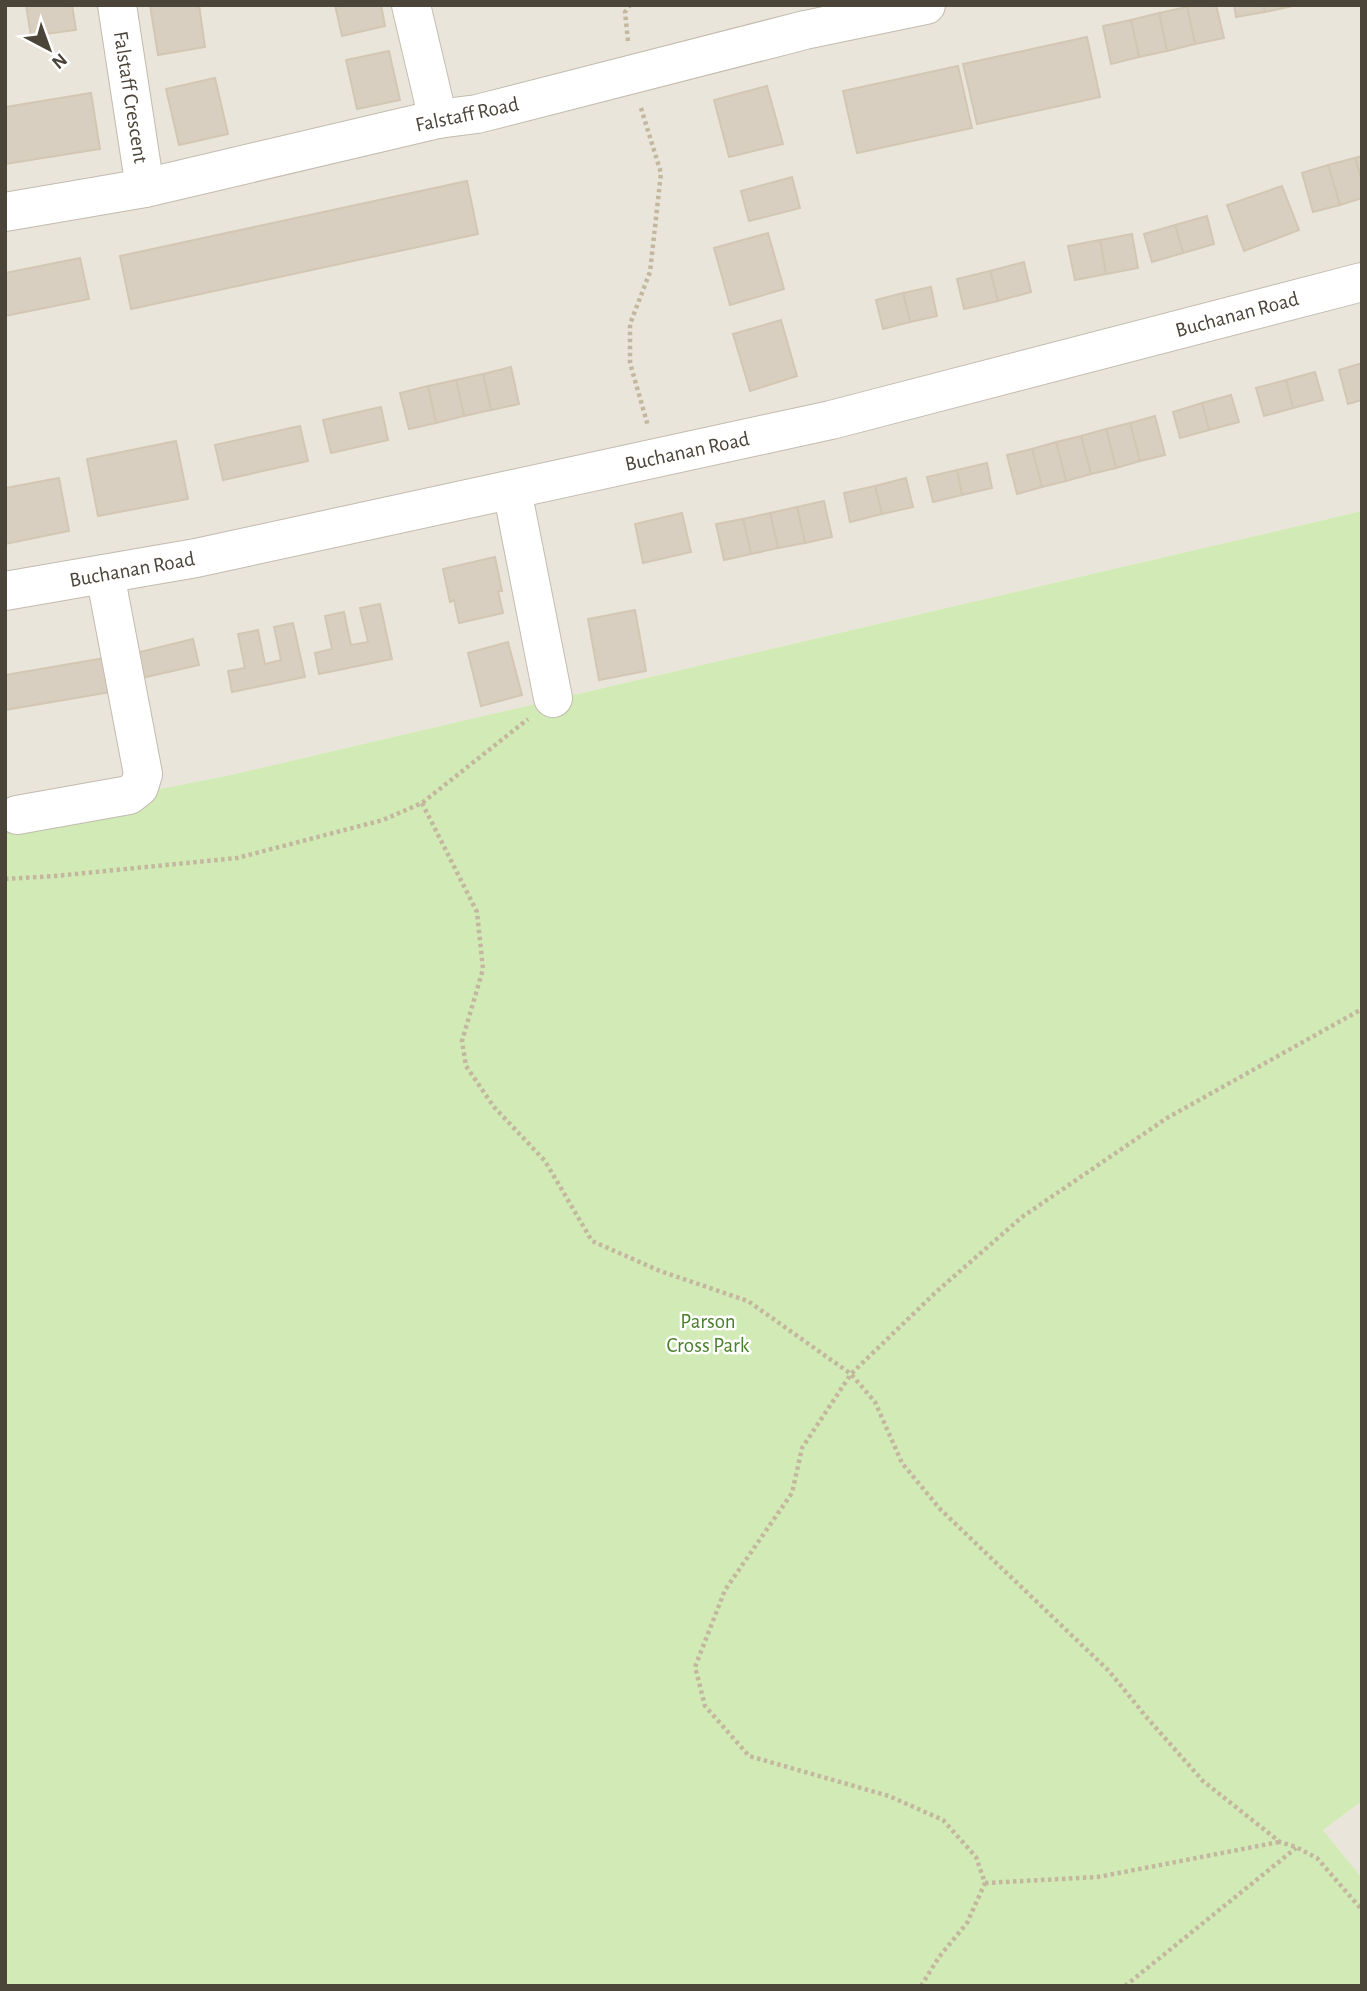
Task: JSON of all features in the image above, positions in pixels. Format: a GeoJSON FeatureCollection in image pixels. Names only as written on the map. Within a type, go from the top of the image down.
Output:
{"type":"FeatureCollection","features":[{"type":"Feature","properties":{"kind":"street","name":"Falstaff Crescent"},"geometry":{"type":"LineString","coordinates":[[117,5],[145,188]]}},
{"type":"Feature","properties":{"kind":"street"},"geometry":{"type":"LineString","coordinates":[[411,5],[438,119]]}},
{"type":"Feature","properties":{"kind":"street","name":"Falstaff Road"},"geometry":{"type":"LineString","coordinates":[[5,212],[145,188],[438,119],[477,114],[632,75],[802,18],[926,5]]}},
{"type":"Feature","properties":{"kind":"street","name":"Buchanan Road"},"geometry":{"type":"LineString","coordinates":[[5,591],[196,558],[831,420],[1362,282]]}},
{"type":"Feature","properties":{"kind":"street"},"geometry":{"type":"LineString","coordinates":[[512,489],[553,698]]}},
{"type":"Feature","properties":{"kind":"street"},"geometry":{"type":"LineString","coordinates":[[17,815],[129,795],[139,787],[143,774],[105,574]]}},
{"type":"Feature","properties":{"kind":"path"},"geometry":{"type":"LineString","coordinates":[[629,5],[625,12],[632,75],[661,173],[650,272],[630,324],[630,363],[657,458]]}},
{"type":"Feature","properties":{"kind":"path"},"geometry":{"type":"LineString","coordinates":[[5,878],[55,876],[237,858],[383,820],[422,803],[553,698]]}},
{"type":"Feature","properties":{"kind":"path"},"geometry":{"type":"LineString","coordinates":[[422,803],[477,912],[483,969],[462,1041],[466,1066],[494,1107],[545,1161],[592,1241],[660,1271],[748,1301],[851,1374],[875,1402],[902,1463],[940,1509],[1110,1671],[1203,1782],[1280,1842],[1317,1858],[1362,1910]]}},
{"type":"Feature","properties":{"kind":"path"},"geometry":{"type":"LineString","coordinates":[[921,1986],[939,1957],[967,1923],[985,1883],[976,1857],[943,1820],[889,1796],[749,1756],[705,1706],[695,1667],[725,1590],[792,1493],[802,1448],[851,1374],[936,1292],[1022,1217],[1167,1118],[1362,1009]]}},
{"type":"Feature","properties":{"kind":"path"},"geometry":{"type":"LineString","coordinates":[[985,1883],[1098,1877],[1280,1842]]}},
{"type":"Feature","properties":{"kind":"path"},"geometry":{"type":"LineString","coordinates":[[1125,1986],[1296,1847]]}},
{"type":"Feature","properties":{"kind":"shaded area"},"geometry":{"type":"Polygon","coordinates":[[[5,5],[1362,5],[1362,511],[226,776],[5,819],[5,5]]]}},
{"type":"Feature","properties":{"kind":"shaded area"},"geometry":{"type":"Polygon","coordinates":[[[1362,1801],[1362,1878],[1323,1830],[1362,1801]]]}},
{"type":"Feature","properties":{"kind":"green space","name":"Parson Cross Park"},"geometry":{"type":"Polygon","coordinates":[[[1362,511],[1362,1801],[1323,1830],[1362,1878],[1362,1986],[5,1986],[5,819],[226,776],[1362,511]]]}},
{"type":"Feature","properties":{"kind":"building"},"geometry":{"type":"Polygon","coordinates":[[[26,5],[72,5],[76,30],[31,36],[26,5]]]}},
{"type":"Feature","properties":{"kind":"building"},"geometry":{"type":"Polygon","coordinates":[[[150,5],[199,5],[205,47],[158,55],[150,5]]]}},
{"type":"Feature","properties":{"kind":"building"},"geometry":{"type":"Polygon","coordinates":[[[335,5],[381,5],[385,26],[342,36],[335,5]]]}},
{"type":"Feature","properties":{"kind":"building"},"geometry":{"type":"Polygon","coordinates":[[[1216,5],[1224,38],[1195,44],[1187,7],[1216,5]]]}},
{"type":"Feature","properties":{"kind":"building"},"geometry":{"type":"Polygon","coordinates":[[[1234,5],[1264,5],[1265,12],[1236,17],[1234,5]]]}},
{"type":"Feature","properties":{"kind":"building"},"geometry":{"type":"Polygon","coordinates":[[[1264,5],[1293,5],[1293,6],[1265,12],[1264,5]]]}},
{"type":"Feature","properties":{"kind":"building"},"geometry":{"type":"Polygon","coordinates":[[[1187,7],[1195,44],[1167,51],[1159,13],[1187,7]]]}},
{"type":"Feature","properties":{"kind":"building"},"geometry":{"type":"Polygon","coordinates":[[[1159,13],[1167,51],[1139,57],[1131,20],[1159,13]]]}},
{"type":"Feature","properties":{"kind":"building"},"geometry":{"type":"Polygon","coordinates":[[[1131,20],[1139,57],[1111,64],[1103,26],[1131,20]]]}},
{"type":"Feature","properties":{"kind":"building"},"geometry":{"type":"Polygon","coordinates":[[[1087,37],[1100,97],[977,124],[963,64],[1087,37]]]}},
{"type":"Feature","properties":{"kind":"building"},"geometry":{"type":"Polygon","coordinates":[[[389,51],[400,100],[357,109],[346,60],[389,51]]]}},
{"type":"Feature","properties":{"kind":"building"},"geometry":{"type":"Polygon","coordinates":[[[958,66],[972,128],[857,153],[843,91],[958,66]]]}},
{"type":"Feature","properties":{"kind":"building"},"geometry":{"type":"Polygon","coordinates":[[[215,78],[228,134],[179,145],[166,89],[215,78]]]}},
{"type":"Feature","properties":{"kind":"building"},"geometry":{"type":"Polygon","coordinates":[[[767,86],[783,144],[729,157],[714,100],[767,86]]]}},
{"type":"Feature","properties":{"kind":"building"},"geometry":{"type":"Polygon","coordinates":[[[91,93],[100,149],[5,164],[5,107],[91,93]]]}},
{"type":"Feature","properties":{"kind":"building"},"geometry":{"type":"Polygon","coordinates":[[[1362,156],[1362,181],[1355,158],[1362,156]]]}},
{"type":"Feature","properties":{"kind":"building"},"geometry":{"type":"Polygon","coordinates":[[[1355,158],[1362,181],[1362,198],[1340,205],[1328,165],[1355,158]]]}},
{"type":"Feature","properties":{"kind":"building"},"geometry":{"type":"Polygon","coordinates":[[[1328,165],[1340,205],[1313,212],[1302,173],[1328,165]]]}},
{"type":"Feature","properties":{"kind":"building"},"geometry":{"type":"Polygon","coordinates":[[[792,177],[800,208],[749,221],[741,191],[792,177]]]}},
{"type":"Feature","properties":{"kind":"building"},"geometry":{"type":"Polygon","coordinates":[[[467,181],[478,234],[131,309],[120,256],[467,181]]]}},
{"type":"Feature","properties":{"kind":"building"},"geometry":{"type":"Polygon","coordinates":[[[1282,186],[1299,230],[1244,251],[1227,205],[1282,186]]]}},
{"type":"Feature","properties":{"kind":"building"},"geometry":{"type":"Polygon","coordinates":[[[1207,216],[1214,244],[1183,253],[1175,225],[1207,216]]]}},
{"type":"Feature","properties":{"kind":"building"},"geometry":{"type":"Polygon","coordinates":[[[1175,225],[1183,253],[1152,262],[1144,234],[1175,225]]]}},
{"type":"Feature","properties":{"kind":"building"},"geometry":{"type":"Polygon","coordinates":[[[768,233],[784,289],[730,305],[714,248],[768,233]]]}},
{"type":"Feature","properties":{"kind":"building"},"geometry":{"type":"Polygon","coordinates":[[[1132,234],[1138,268],[1106,274],[1100,240],[1132,234]]]}},
{"type":"Feature","properties":{"kind":"building"},"geometry":{"type":"Polygon","coordinates":[[[1100,240],[1106,274],[1075,280],[1068,246],[1100,240]]]}},
{"type":"Feature","properties":{"kind":"building"},"geometry":{"type":"Polygon","coordinates":[[[80,258],[89,299],[5,316],[5,273],[80,258]]]}},
{"type":"Feature","properties":{"kind":"building"},"geometry":{"type":"Polygon","coordinates":[[[1024,262],[1031,292],[998,301],[990,271],[1024,262]]]}},
{"type":"Feature","properties":{"kind":"building"},"geometry":{"type":"Polygon","coordinates":[[[990,271],[998,301],[964,309],[957,279],[990,271]]]}},
{"type":"Feature","properties":{"kind":"building"},"geometry":{"type":"Polygon","coordinates":[[[931,287],[937,316],[910,322],[903,293],[931,287]]]}},
{"type":"Feature","properties":{"kind":"building"},"geometry":{"type":"Polygon","coordinates":[[[903,293],[910,322],[883,329],[876,300],[903,293]]]}},
{"type":"Feature","properties":{"kind":"building"},"geometry":{"type":"Polygon","coordinates":[[[781,320],[797,376],[750,391],[733,334],[781,320]]]}},
{"type":"Feature","properties":{"kind":"building"},"geometry":{"type":"Polygon","coordinates":[[[1362,363],[1362,400],[1348,404],[1339,370],[1362,363]]]}},
{"type":"Feature","properties":{"kind":"building"},"geometry":{"type":"Polygon","coordinates":[[[511,367],[519,404],[491,410],[483,374],[511,367]]]}},
{"type":"Feature","properties":{"kind":"building"},"geometry":{"type":"Polygon","coordinates":[[[1315,372],[1323,400],[1293,408],[1286,380],[1315,372]]]}},
{"type":"Feature","properties":{"kind":"building"},"geometry":{"type":"Polygon","coordinates":[[[483,374],[491,410],[464,416],[456,380],[483,374]]]}},
{"type":"Feature","properties":{"kind":"building"},"geometry":{"type":"Polygon","coordinates":[[[456,380],[464,416],[436,423],[428,386],[456,380]]]}},
{"type":"Feature","properties":{"kind":"building"},"geometry":{"type":"Polygon","coordinates":[[[1286,380],[1293,408],[1264,416],[1256,388],[1286,380]]]}},
{"type":"Feature","properties":{"kind":"building"},"geometry":{"type":"Polygon","coordinates":[[[428,386],[436,423],[409,429],[400,393],[428,386]]]}},
{"type":"Feature","properties":{"kind":"building"},"geometry":{"type":"Polygon","coordinates":[[[1231,395],[1239,422],[1209,430],[1202,403],[1231,395]]]}},
{"type":"Feature","properties":{"kind":"building"},"geometry":{"type":"Polygon","coordinates":[[[1202,403],[1209,430],[1180,438],[1173,412],[1202,403]]]}},
{"type":"Feature","properties":{"kind":"building"},"geometry":{"type":"Polygon","coordinates":[[[381,407],[388,440],[331,453],[323,420],[381,407]]]}},
{"type":"Feature","properties":{"kind":"building"},"geometry":{"type":"Polygon","coordinates":[[[1155,416],[1165,455],[1140,461],[1130,423],[1155,416]]]}},
{"type":"Feature","properties":{"kind":"building"},"geometry":{"type":"Polygon","coordinates":[[[1130,423],[1140,461],[1116,468],[1106,429],[1130,423]]]}},
{"type":"Feature","properties":{"kind":"building"},"geometry":{"type":"Polygon","coordinates":[[[300,426],[308,461],[223,480],[215,445],[300,426]]]}},
{"type":"Feature","properties":{"kind":"building"},"geometry":{"type":"Polygon","coordinates":[[[1106,429],[1116,468],[1091,474],[1081,436],[1106,429]]]}},
{"type":"Feature","properties":{"kind":"building"},"geometry":{"type":"Polygon","coordinates":[[[1081,436],[1091,474],[1066,481],[1056,442],[1081,436]]]}},
{"type":"Feature","properties":{"kind":"building"},"geometry":{"type":"Polygon","coordinates":[[[176,441],[188,499],[98,516],[87,459],[176,441]]]}},
{"type":"Feature","properties":{"kind":"building"},"geometry":{"type":"Polygon","coordinates":[[[1056,442],[1066,481],[1042,487],[1032,449],[1056,442]]]}},
{"type":"Feature","properties":{"kind":"building"},"geometry":{"type":"Polygon","coordinates":[[[1032,449],[1042,487],[1017,494],[1007,455],[1032,449]]]}},
{"type":"Feature","properties":{"kind":"building"},"geometry":{"type":"Polygon","coordinates":[[[987,463],[992,488],[962,495],[957,470],[987,463]]]}},
{"type":"Feature","properties":{"kind":"building"},"geometry":{"type":"Polygon","coordinates":[[[957,470],[962,495],[933,502],[927,477],[957,470]]]}},
{"type":"Feature","properties":{"kind":"building"},"geometry":{"type":"Polygon","coordinates":[[[59,478],[69,531],[5,544],[5,488],[59,478]]]}},
{"type":"Feature","properties":{"kind":"building"},"geometry":{"type":"Polygon","coordinates":[[[906,478],[913,507],[882,514],[875,486],[906,478]]]}},
{"type":"Feature","properties":{"kind":"building"},"geometry":{"type":"Polygon","coordinates":[[[875,486],[882,514],[850,522],[844,493],[875,486]]]}},
{"type":"Feature","properties":{"kind":"building"},"geometry":{"type":"Polygon","coordinates":[[[824,501],[832,537],[805,543],[797,507],[824,501]]]}},
{"type":"Feature","properties":{"kind":"building"},"geometry":{"type":"Polygon","coordinates":[[[797,507],[805,543],[778,548],[770,513],[797,507]]]}},
{"type":"Feature","properties":{"kind":"building"},"geometry":{"type":"Polygon","coordinates":[[[682,513],[691,552],[643,563],[635,524],[682,513]]]}},
{"type":"Feature","properties":{"kind":"building"},"geometry":{"type":"Polygon","coordinates":[[[770,513],[778,548],[751,554],[743,519],[770,513]]]}},
{"type":"Feature","properties":{"kind":"building"},"geometry":{"type":"Polygon","coordinates":[[[743,519],[751,554],[724,560],[716,524],[743,519]]]}},
{"type":"Feature","properties":{"kind":"building"},"geometry":{"type":"Polygon","coordinates":[[[495,557],[502,591],[498,591],[503,613],[459,623],[454,600],[450,602],[443,569],[495,557]]]}},
{"type":"Feature","properties":{"kind":"building"},"geometry":{"type":"Polygon","coordinates":[[[380,604],[392,659],[319,674],[315,653],[332,649],[325,616],[344,612],[351,645],[368,642],[360,608],[380,604]]]}},
{"type":"Feature","properties":{"kind":"building"},"geometry":{"type":"Polygon","coordinates":[[[635,610],[646,671],[599,680],[588,619],[635,610]]]}},
{"type":"Feature","properties":{"kind":"building"},"geometry":{"type":"Polygon","coordinates":[[[293,623],[305,677],[232,692],[228,671],[245,668],[238,634],[258,630],[265,664],[281,660],[274,627],[293,623]]]}},
{"type":"Feature","properties":{"kind":"building"},"geometry":{"type":"Polygon","coordinates":[[[193,639],[199,665],[142,678],[136,653],[193,639]]]}},
{"type":"Feature","properties":{"kind":"building"},"geometry":{"type":"Polygon","coordinates":[[[508,642],[522,695],[481,706],[468,653],[508,642]]]}},
{"type":"Feature","properties":{"kind":"building"},"geometry":{"type":"Polygon","coordinates":[[[105,658],[111,692],[5,710],[5,675],[105,658]]]}}]}
